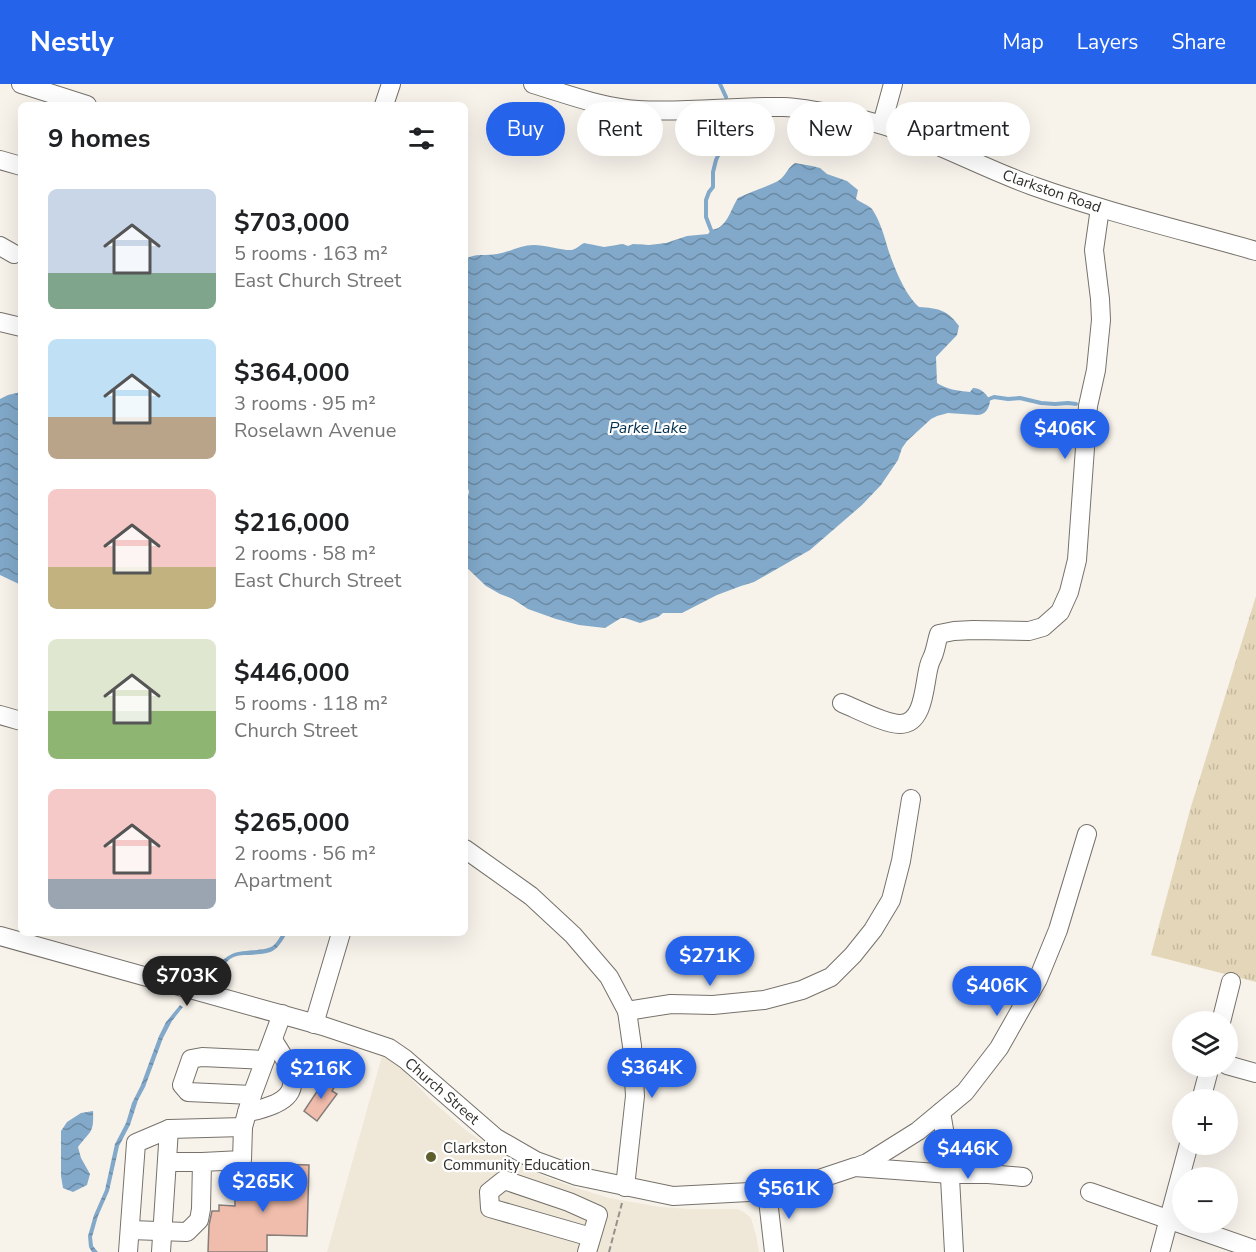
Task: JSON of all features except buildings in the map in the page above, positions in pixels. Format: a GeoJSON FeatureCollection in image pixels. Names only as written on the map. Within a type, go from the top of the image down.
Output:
{"type":"FeatureCollection","features":[{"type":"Feature","properties":{"kind":"street"},"geometry":{"type":"LineString","coordinates":[[21,84],[78,102]]}},
{"type":"Feature","properties":{"kind":"street"},"geometry":{"type":"LineString","coordinates":[[385,102],[391,84]]}},
{"type":"Feature","properties":{"kind":"street","name":"Clarkston Road"},"geometry":{"type":"LineString","coordinates":[[533,84],[584,100],[625,109],[681,111],[785,107],[820,111],[882,124],[1031,186],[1100,208],[1256,251]]}},
{"type":"Feature","properties":{"kind":"street"},"geometry":{"type":"LineString","coordinates":[[882,124],[893,84]]}},
{"type":"Feature","properties":{"kind":"street"},"geometry":{"type":"LineString","coordinates":[[0,160],[18,165]]}},
{"type":"Feature","properties":{"kind":"street"},"geometry":{"type":"LineString","coordinates":[[842,703],[893,723],[903,724],[914,717],[920,709],[929,664],[939,634],[972,630],[1029,631],[1043,627],[1060,612],[1069,592],[1077,560],[1088,406],[1096,370],[1101,320],[1094,250],[1100,208]]}},
{"type":"Feature","properties":{"kind":"street"},"geometry":{"type":"LineString","coordinates":[[0,322],[18,326]]}},
{"type":"Feature","properties":{"kind":"street"},"geometry":{"type":"LineString","coordinates":[[0,715],[18,720]]}},
{"type":"Feature","properties":{"kind":"street"},"geometry":{"type":"LineString","coordinates":[[627,1011],[671,1004],[713,1005],[764,1000],[802,990],[831,977],[873,930],[891,900],[901,861],[911,799]]}},
{"type":"Feature","properties":{"kind":"street"},"geometry":{"type":"LineString","coordinates":[[855,1167],[867,1163],[918,1131],[941,1112],[965,1092],[999,1048],[1038,979],[1058,930],[1087,834]]}},
{"type":"Feature","properties":{"kind":"street"},"geometry":{"type":"LineString","coordinates":[[468,851],[531,896],[573,935],[609,977],[627,1011],[635,1096],[624,1195]]}},
{"type":"Feature","properties":{"kind":"street","name":"Church Street"},"geometry":{"type":"LineString","coordinates":[[0,936],[282,1014],[384,1047],[405,1059],[496,1138],[536,1161],[624,1195],[673,1196],[767,1191],[816,1180],[855,1167],[1023,1177]]}},
{"type":"Feature","properties":{"kind":"street"},"geometry":{"type":"LineString","coordinates":[[314,1024],[340,936]]}},
{"type":"Feature","properties":{"kind":"street"},"geometry":{"type":"LineString","coordinates":[[1224,1011],[1231,982]]}},
{"type":"Feature","properties":{"kind":"street"},"geometry":{"type":"LineString","coordinates":[[167,1162],[242,1160],[248,1111],[282,1014]]}},
{"type":"Feature","properties":{"kind":"street"},"geometry":{"type":"LineString","coordinates":[[128,1252],[136,1143],[169,1129],[248,1111],[260,1111],[283,1100],[293,1086],[287,1062],[273,1040]]}},
{"type":"Feature","properties":{"kind":"street"},"geometry":{"type":"LineString","coordinates":[[248,1111],[188,1092],[182,1085],[191,1059],[202,1057],[265,1060]]}},
{"type":"Feature","properties":{"kind":"street"},"geometry":{"type":"LineString","coordinates":[[1238,1068],[1256,1073]]}},
{"type":"Feature","properties":{"kind":"street"},"geometry":{"type":"LineString","coordinates":[[941,1112],[945,1127],[950,1174],[954,1252]]}},
{"type":"Feature","properties":{"kind":"street"},"geometry":{"type":"LineString","coordinates":[[161,1252],[169,1129]]}},
{"type":"Feature","properties":{"kind":"street"},"geometry":{"type":"LineString","coordinates":[[1160,1252],[1186,1155]]}},
{"type":"Feature","properties":{"kind":"street"},"geometry":{"type":"LineString","coordinates":[[130,1230],[187,1232],[199,1220],[202,1162]]}},
{"type":"Feature","properties":{"kind":"street"},"geometry":{"type":"LineString","coordinates":[[504,1180],[569,1202],[598,1215],[589,1245],[490,1208],[489,1192],[504,1180]]}},
{"type":"Feature","properties":{"kind":"street"},"geometry":{"type":"LineString","coordinates":[[767,1191],[774,1252]]}},
{"type":"Feature","properties":{"kind":"street"},"geometry":{"type":"LineString","coordinates":[[1090,1192],[1256,1250]]}},
{"type":"Feature","properties":{"kind":"path"},"geometry":{"type":"LineString","coordinates":[[609,1252],[624,1195]]}},
{"type":"Feature","properties":{"kind":"shaded area","name":"Clarkston Community Education"},"geometry":{"type":"Polygon","coordinates":[[[382,1056],[401,1068],[430,1099],[464,1129],[520,1164],[546,1177],[609,1198],[660,1207],[737,1209],[751,1218],[759,1252],[327,1252],[382,1056]]]}},
{"type":"Feature","properties":{"kind":"green space"},"geometry":{"type":"Polygon","coordinates":[[[1256,596],[1256,982],[1151,955],[1190,810],[1256,596]]]}},
{"type":"Feature","properties":{"kind":"water","name":"Parke Lake"},"geometry":{"type":"Polygon","coordinates":[[[795,163],[820,168],[827,174],[847,181],[858,190],[856,199],[870,207],[875,214],[897,272],[914,302],[919,307],[942,311],[951,316],[959,326],[957,335],[936,357],[937,383],[957,390],[970,392],[976,388],[981,390],[990,401],[989,407],[982,414],[948,413],[931,419],[907,441],[898,460],[881,485],[862,505],[810,550],[754,582],[717,595],[682,613],[663,613],[640,623],[621,618],[605,628],[579,625],[528,609],[486,586],[468,569],[468,258],[493,255],[529,245],[572,250],[584,243],[604,247],[623,244],[628,246],[649,245],[666,243],[687,236],[708,234],[724,223],[738,198],[778,181],[795,163]]]}},
{"type":"Feature","properties":{"kind":"water"},"geometry":{"type":"Polygon","coordinates":[[[18,393],[18,584],[0,575],[0,399],[18,393]]]}},
{"type":"Feature","properties":{"kind":"water"},"geometry":{"type":"Polygon","coordinates":[[[280,936],[285,936],[272,951],[232,958],[227,961],[216,980],[213,982],[209,979],[228,956],[237,952],[260,950],[275,944],[280,936]]]}},
{"type":"Feature","properties":{"kind":"water"},"geometry":{"type":"Polygon","coordinates":[[[180,1005],[183,1007],[163,1038],[130,1125],[119,1146],[109,1191],[92,1237],[93,1246],[98,1252],[92,1252],[88,1236],[105,1190],[115,1144],[126,1123],[159,1036],[166,1022],[180,1005]]]}},
{"type":"Feature","properties":{"kind":"water"},"geometry":{"type":"Polygon","coordinates":[[[93,1111],[91,1131],[78,1147],[90,1174],[87,1185],[73,1192],[63,1188],[61,1131],[67,1122],[81,1113],[93,1111]]]}},
{"type":"Feature","properties":{"kind":"waterway"},"geometry":{"type":"LineString","coordinates":[[720,84],[726,97]]}},
{"type":"Feature","properties":{"kind":"waterway"},"geometry":{"type":"LineString","coordinates":[[711,230],[706,217],[706,200],[713,187],[713,172],[718,156]]}},
{"type":"Feature","properties":{"kind":"waterway"},"geometry":{"type":"LineString","coordinates":[[989,399],[994,397],[1020,398],[1041,403],[1076,404]]}},
{"type":"Feature","properties":{"kind":"place","name":"Clarkston Community Education"},"geometry":{"type":"Point","coordinates":[431,1157]}}]}
